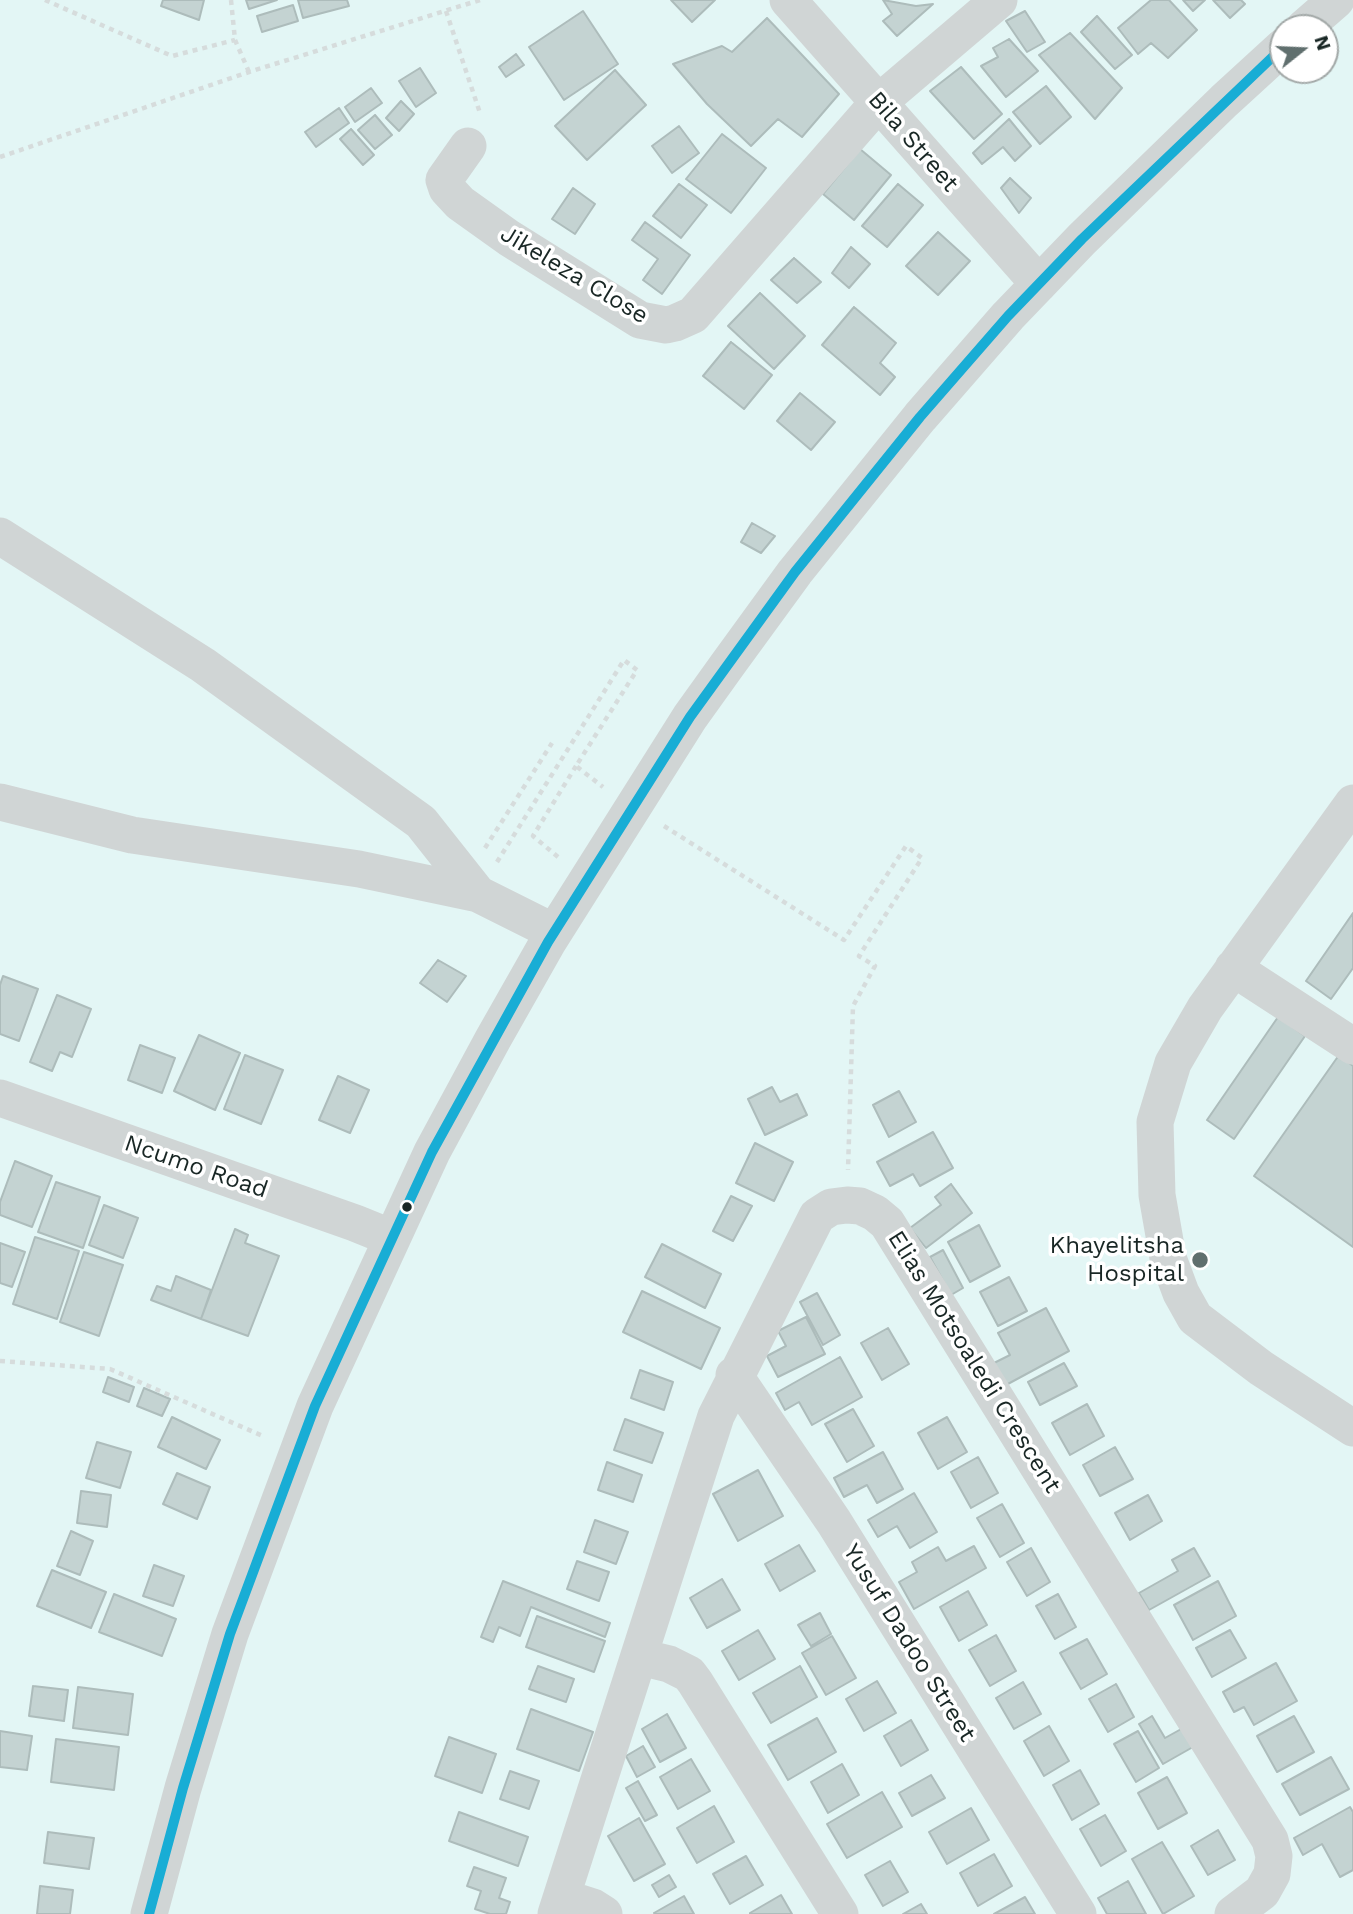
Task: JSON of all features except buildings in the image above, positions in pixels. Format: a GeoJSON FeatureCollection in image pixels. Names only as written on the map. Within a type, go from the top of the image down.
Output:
{"type":"FeatureCollection","features":[{"type":"Feature","properties":{"kind":"street","name":"Bila Street"},"geometry":{"type":"LineString","coordinates":[[788,0],[1039,284]]}},
{"type":"Feature","properties":{"kind":"street"},"geometry":{"type":"LineString","coordinates":[[878,103],[999,0]]}},
{"type":"Feature","properties":{"kind":"street"},"geometry":{"type":"LineString","coordinates":[[1320,14],[1336,0]]}},
{"type":"Feature","properties":{"kind":"street"},"geometry":{"type":"LineString","coordinates":[[149,1914],[183,1788],[230,1634],[315,1406],[391,1238],[451,1116],[554,932],[690,718],[795,572],[920,417],[1039,284],[1138,183],[1269,60]]}},
{"type":"Feature","properties":{"kind":"street","name":"Jikeleza Close"},"geometry":{"type":"LineString","coordinates":[[468,146],[444,180],[453,197],[509,238],[640,320],[666,325],[693,315],[878,103]]}},
{"type":"Feature","properties":{"kind":"street"},"geometry":{"type":"LineString","coordinates":[[0,536],[203,665],[421,822],[478,894]]}},
{"type":"Feature","properties":{"kind":"street"},"geometry":{"type":"LineString","coordinates":[[0,802],[132,835],[359,869],[478,894],[554,932]]}},
{"type":"Feature","properties":{"kind":"street"},"geometry":{"type":"LineString","coordinates":[[1353,803],[1205,1008],[1172,1063],[1155,1122],[1157,1195],[1168,1258],[1181,1293],[1195,1318],[1261,1368],[1353,1428]]}},
{"type":"Feature","properties":{"kind":"street"},"geometry":{"type":"LineString","coordinates":[[1233,968],[1353,1046]]}},
{"type":"Feature","properties":{"kind":"street","name":"Ncumo Road"},"geometry":{"type":"LineString","coordinates":[[0,1098],[391,1238]]}},
{"type":"Feature","properties":{"kind":"street"},"geometry":{"type":"LineString","coordinates":[[604,1914],[593,1906],[559,1905],[716,1416],[734,1375],[817,1216],[831,1207],[848,1205]]}},
{"type":"Feature","properties":{"kind":"street","name":"Elias Motsoaledi Crescent"},"geometry":{"type":"LineString","coordinates":[[848,1205],[867,1209],[887,1223],[1270,1840],[1274,1856],[1272,1874],[1262,1892],[1233,1914]]}},
{"type":"Feature","properties":{"kind":"street","name":"Yusuf Dadoo Street"},"geometry":{"type":"LineString","coordinates":[[734,1375],[834,1522],[1078,1914]]}},
{"type":"Feature","properties":{"kind":"street"},"geometry":{"type":"LineString","coordinates":[[640,1657],[669,1664],[689,1674],[840,1914]]}},
{"type":"Feature","properties":{"kind":"path"},"geometry":{"type":"LineString","coordinates":[[45,0],[172,56],[235,40]]}},
{"type":"Feature","properties":{"kind":"path"},"geometry":{"type":"LineString","coordinates":[[231,0],[235,40],[249,72]]}},
{"type":"Feature","properties":{"kind":"path"},"geometry":{"type":"LineString","coordinates":[[0,157],[249,72],[480,0]]}},
{"type":"Feature","properties":{"kind":"path"},"geometry":{"type":"LineString","coordinates":[[446,11],[483,124],[468,146]]}},
{"type":"Feature","properties":{"kind":"path"},"geometry":{"type":"LineString","coordinates":[[489,859],[496,863],[624,660],[637,670],[533,836],[565,862]]}},
{"type":"Feature","properties":{"kind":"path"},"geometry":{"type":"LineString","coordinates":[[481,854],[552,743]]}},
{"type":"Feature","properties":{"kind":"path"},"geometry":{"type":"LineString","coordinates":[[576,766],[607,790]]}},
{"type":"Feature","properties":{"kind":"path"},"geometry":{"type":"LineString","coordinates":[[653,819],[844,940],[906,846],[922,858],[859,957],[875,966],[853,1006],[848,1205]]}},
{"type":"Feature","properties":{"kind":"path"},"geometry":{"type":"LineString","coordinates":[[0,1361],[110,1369],[275,1441]]}},
{"type":"Feature","properties":{"kind":"transit line"},"geometry":{"type":"LineString","coordinates":[[149,1914],[183,1788],[230,1634],[315,1406],[432,1152],[548,942],[690,717],[795,572],[920,417],[1008,316],[1082,239],[1269,60]]}},
{"type":"Feature","properties":{"kind":"place","name":"Khayelitsha Hospital"},"geometry":{"type":"Point","coordinates":[1200,1260]}}]}
